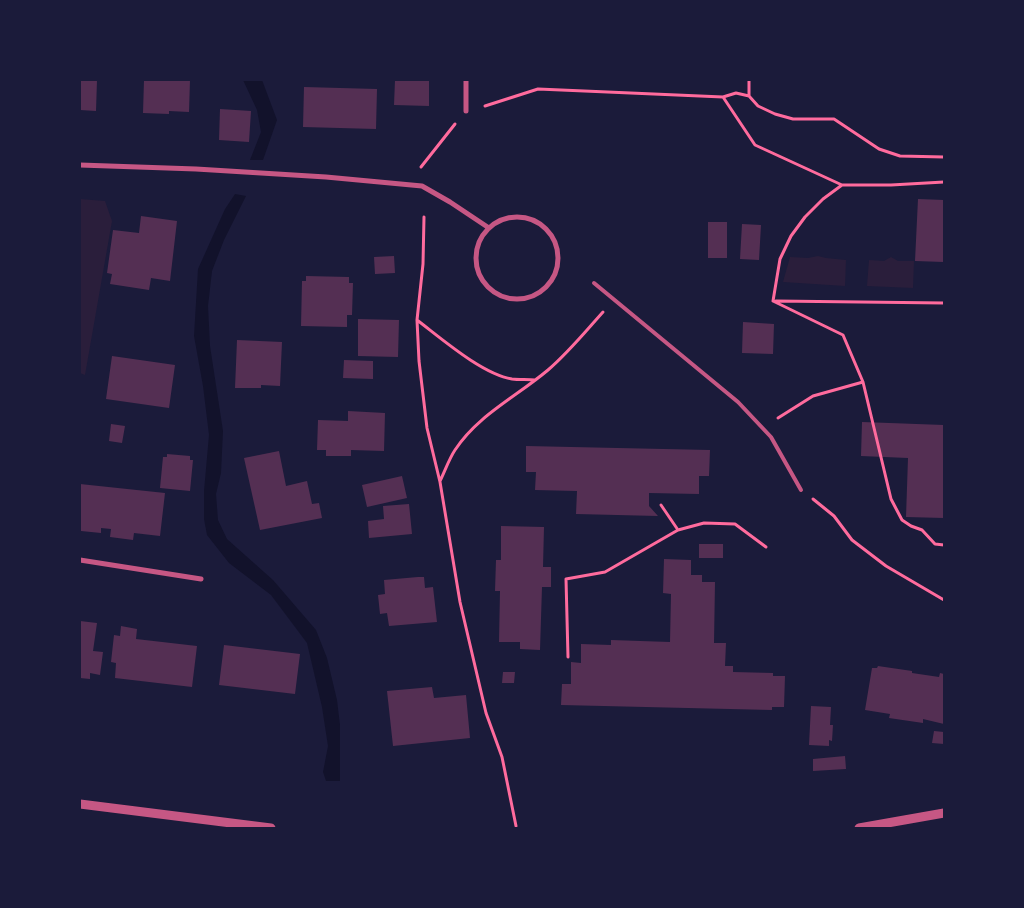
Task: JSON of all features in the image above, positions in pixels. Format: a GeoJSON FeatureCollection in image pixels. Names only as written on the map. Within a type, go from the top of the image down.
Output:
{"type":"FeatureCollection","features":[{"type":"Feature","properties":{"kind":"street"},"geometry":{"type":"LineString","coordinates":[[466,80],[466,111]]}},
{"type":"Feature","properties":{"kind":"street"},"geometry":{"type":"LineString","coordinates":[[80,165],[317,176],[422,186],[450,202],[488,228]]}},
{"type":"Feature","properties":{"kind":"street"},"geometry":{"type":"LineString","coordinates":[[523,217],[540,224],[553,237],[558,255],[556,273],[546,289],[530,298],[511,300],[494,293],[481,279],[476,262],[478,244],[488,228],[505,219],[523,217]]}},
{"type":"Feature","properties":{"kind":"street"},"geometry":{"type":"LineString","coordinates":[[80,560],[201,579]]}},
{"type":"Feature","properties":{"kind":"street"},"geometry":{"type":"LineString","coordinates":[[80,804],[271,828]]}},
{"type":"Feature","properties":{"kind":"street"},"geometry":{"type":"LineString","coordinates":[[859,828],[944,813]]}},
{"type":"Feature","properties":{"kind":"lane"},"geometry":{"type":"LineString","coordinates":[[594,283],[738,402],[772,437],[801,490]]}},
{"type":"Feature","properties":{"kind":"path"},"geometry":{"type":"LineString","coordinates":[[748,96],[749,80]]}},
{"type":"Feature","properties":{"kind":"path"},"geometry":{"type":"LineString","coordinates":[[422,167],[442,138],[466,111],[538,89],[723,97],[736,93],[748,96],[758,106],[776,114],[793,118],[834,119],[879,149],[900,156],[944,156]]}},
{"type":"Feature","properties":{"kind":"path"},"geometry":{"type":"LineString","coordinates":[[723,97],[755,145],[842,185],[944,182]]}},
{"type":"Feature","properties":{"kind":"path"},"geometry":{"type":"LineString","coordinates":[[773,301],[780,259],[791,236],[805,217],[823,199],[842,185]]}},
{"type":"Feature","properties":{"kind":"path"},"geometry":{"type":"LineString","coordinates":[[424,217],[423,264],[418,320],[419,361],[427,428],[440,482],[460,602],[486,714],[502,757],[516,826]]}},
{"type":"Feature","properties":{"kind":"path"},"geometry":{"type":"LineString","coordinates":[[440,482],[454,451],[469,432],[486,415],[536,380],[566,354],[614,299]]}},
{"type":"Feature","properties":{"kind":"path"},"geometry":{"type":"LineString","coordinates":[[773,301],[944,303]]}},
{"type":"Feature","properties":{"kind":"path"},"geometry":{"type":"LineString","coordinates":[[773,301],[843,334],[863,382],[890,499],[902,520],[922,530],[935,544],[944,545]]}},
{"type":"Feature","properties":{"kind":"path"},"geometry":{"type":"LineString","coordinates":[[418,320],[462,354],[490,371],[511,379],[536,380]]}},
{"type":"Feature","properties":{"kind":"path"},"geometry":{"type":"LineString","coordinates":[[778,418],[813,396],[863,382]]}},
{"type":"Feature","properties":{"kind":"path"},"geometry":{"type":"LineString","coordinates":[[801,490],[834,516],[852,540],[886,566],[944,600]]}},
{"type":"Feature","properties":{"kind":"path"},"geometry":{"type":"LineString","coordinates":[[661,505],[678,530]]}},
{"type":"Feature","properties":{"kind":"path"},"geometry":{"type":"LineString","coordinates":[[568,657],[566,579],[605,572],[678,530],[704,523],[735,524],[766,547]]}},
{"type":"Feature","properties":{"kind":"shaded area"},"geometry":{"type":"Polygon","coordinates":[[[243,80],[262,80],[277,120],[263,160],[250,160],[261,132],[257,110],[243,80]]]}},
{"type":"Feature","properties":{"kind":"shaded area"},"geometry":{"type":"Polygon","coordinates":[[[235,194],[246,196],[224,240],[212,271],[208,306],[210,346],[223,431],[221,473],[216,494],[218,520],[227,539],[273,580],[316,630],[327,658],[337,700],[340,725],[340,781],[326,781],[323,772],[328,746],[322,707],[307,643],[271,595],[229,563],[207,535],[204,519],[204,491],[209,435],[194,336],[198,269],[225,209],[235,194]]]}},
{"type":"Feature","properties":{"kind":"shaded area"},"geometry":{"type":"Polygon","coordinates":[[[80,199],[105,201],[112,221],[85,375],[80,373],[80,199]]]}},
{"type":"Feature","properties":{"kind":"shaded area"},"geometry":{"type":"Polygon","coordinates":[[[818,256],[846,260],[845,286],[783,282],[790,257],[808,258],[818,256]]]}},
{"type":"Feature","properties":{"kind":"shaded area"},"geometry":{"type":"Polygon","coordinates":[[[891,257],[898,261],[914,261],[913,288],[867,286],[869,260],[884,261],[891,257]]]}},
{"type":"Feature","properties":{"kind":"building"},"geometry":{"type":"Polygon","coordinates":[[[80,80],[97,80],[96,111],[80,110],[80,80]]]}},
{"type":"Feature","properties":{"kind":"building"},"geometry":{"type":"Polygon","coordinates":[[[144,80],[190,80],[189,112],[169,111],[169,114],[143,113],[144,80]]]}},
{"type":"Feature","properties":{"kind":"building"},"geometry":{"type":"Polygon","coordinates":[[[395,80],[429,80],[429,106],[394,105],[395,80]]]}},
{"type":"Feature","properties":{"kind":"building"},"geometry":{"type":"Polygon","coordinates":[[[304,87],[377,89],[376,129],[303,127],[304,87]]]}},
{"type":"Feature","properties":{"kind":"building"},"geometry":{"type":"Polygon","coordinates":[[[220,109],[251,111],[249,142],[219,140],[220,109]]]}},
{"type":"Feature","properties":{"kind":"building"},"geometry":{"type":"Polygon","coordinates":[[[918,199],[944,200],[944,262],[915,261],[918,199]]]}},
{"type":"Feature","properties":{"kind":"building"},"geometry":{"type":"Polygon","coordinates":[[[141,216],[177,221],[170,281],[151,278],[149,290],[110,284],[112,274],[107,273],[113,230],[139,233],[141,216]]]}},
{"type":"Feature","properties":{"kind":"building"},"geometry":{"type":"Polygon","coordinates":[[[708,222],[727,222],[727,258],[708,258],[708,222]]]}},
{"type":"Feature","properties":{"kind":"building"},"geometry":{"type":"Polygon","coordinates":[[[742,224],[761,225],[759,260],[740,259],[742,224]]]}},
{"type":"Feature","properties":{"kind":"building"},"geometry":{"type":"Polygon","coordinates":[[[394,256],[395,273],[375,274],[374,257],[394,256]]]}},
{"type":"Feature","properties":{"kind":"building"},"geometry":{"type":"Polygon","coordinates":[[[306,276],[349,277],[349,283],[353,283],[352,315],[347,315],[347,327],[301,326],[302,281],[306,281],[306,276]]]}},
{"type":"Feature","properties":{"kind":"building"},"geometry":{"type":"Polygon","coordinates":[[[358,319],[399,320],[398,357],[358,356],[358,319]]]}},
{"type":"Feature","properties":{"kind":"building"},"geometry":{"type":"Polygon","coordinates":[[[743,322],[774,324],[773,354],[742,353],[743,322]]]}},
{"type":"Feature","properties":{"kind":"building"},"geometry":{"type":"Polygon","coordinates":[[[237,340],[282,342],[280,386],[261,385],[261,388],[235,388],[237,340]]]}},
{"type":"Feature","properties":{"kind":"building"},"geometry":{"type":"Polygon","coordinates":[[[112,356],[175,365],[169,408],[106,399],[112,356]]]}},
{"type":"Feature","properties":{"kind":"building"},"geometry":{"type":"Polygon","coordinates":[[[344,360],[373,361],[373,379],[343,378],[344,360]]]}},
{"type":"Feature","properties":{"kind":"building"},"geometry":{"type":"Polygon","coordinates":[[[348,411],[385,413],[384,451],[351,450],[351,456],[326,456],[326,450],[317,450],[318,420],[348,421],[348,411]]]}},
{"type":"Feature","properties":{"kind":"building"},"geometry":{"type":"Polygon","coordinates":[[[862,422],[944,425],[944,518],[906,517],[908,458],[861,456],[862,422]]]}},
{"type":"Feature","properties":{"kind":"building"},"geometry":{"type":"Polygon","coordinates":[[[111,424],[125,426],[122,443],[109,441],[111,424]]]}},
{"type":"Feature","properties":{"kind":"building"},"geometry":{"type":"Polygon","coordinates":[[[526,446],[710,450],[709,476],[699,476],[699,494],[649,493],[649,506],[658,516],[576,514],[577,491],[535,490],[536,472],[526,472],[526,446]]]}},
{"type":"Feature","properties":{"kind":"building"},"geometry":{"type":"Polygon","coordinates":[[[279,451],[286,486],[307,481],[312,504],[319,503],[322,518],[260,530],[244,458],[279,451]]]}},
{"type":"Feature","properties":{"kind":"building"},"geometry":{"type":"Polygon","coordinates":[[[167,454],[190,456],[190,460],[193,460],[190,491],[160,488],[163,457],[167,457],[167,454]]]}},
{"type":"Feature","properties":{"kind":"building"},"geometry":{"type":"Polygon","coordinates":[[[402,476],[407,498],[367,507],[362,485],[402,476]]]}},
{"type":"Feature","properties":{"kind":"building"},"geometry":{"type":"Polygon","coordinates":[[[80,484],[165,493],[160,536],[134,533],[133,540],[110,537],[111,529],[101,528],[101,533],[81,531],[80,484]]]}},
{"type":"Feature","properties":{"kind":"building"},"geometry":{"type":"Polygon","coordinates":[[[409,504],[412,534],[369,538],[368,521],[384,519],[383,506],[409,504]]]}},
{"type":"Feature","properties":{"kind":"building"},"geometry":{"type":"Polygon","coordinates":[[[501,526],[544,527],[543,567],[551,567],[551,587],[542,587],[540,650],[520,649],[520,642],[499,642],[500,591],[495,591],[496,560],[501,560],[501,526]]]}},
{"type":"Feature","properties":{"kind":"building"},"geometry":{"type":"Polygon","coordinates":[[[699,544],[723,544],[723,558],[699,558],[699,544]]]}},
{"type":"Feature","properties":{"kind":"building"},"geometry":{"type":"Polygon","coordinates":[[[664,559],[691,560],[691,575],[702,575],[702,582],[715,582],[714,643],[726,643],[725,666],[733,666],[733,672],[773,673],[773,676],[785,676],[784,707],[772,707],[772,710],[561,705],[562,684],[571,684],[571,662],[581,663],[581,644],[611,645],[611,640],[670,642],[671,594],[663,593],[664,559]]]}},
{"type":"Feature","properties":{"kind":"building"},"geometry":{"type":"Polygon","coordinates":[[[424,577],[425,588],[433,587],[437,622],[389,626],[387,613],[380,614],[378,595],[385,594],[384,580],[424,577]]]}},
{"type":"Feature","properties":{"kind":"building"},"geometry":{"type":"Polygon","coordinates":[[[80,621],[97,623],[93,651],[103,652],[100,675],[90,673],[90,679],[80,678],[80,621]]]}},
{"type":"Feature","properties":{"kind":"building"},"geometry":{"type":"Polygon","coordinates":[[[121,626],[137,629],[136,639],[197,646],[192,687],[115,678],[116,663],[111,662],[114,635],[120,636],[121,626]]]}},
{"type":"Feature","properties":{"kind":"building"},"geometry":{"type":"Polygon","coordinates":[[[224,645],[300,654],[295,694],[219,685],[224,645]]]}},
{"type":"Feature","properties":{"kind":"building"},"geometry":{"type":"Polygon","coordinates":[[[878,666],[939,677],[940,673],[944,674],[944,724],[923,719],[923,723],[889,718],[890,714],[865,710],[872,668],[877,668],[878,666]]]}},
{"type":"Feature","properties":{"kind":"building"},"geometry":{"type":"Polygon","coordinates":[[[503,672],[515,672],[514,683],[502,683],[503,672]]]}},
{"type":"Feature","properties":{"kind":"building"},"geometry":{"type":"Polygon","coordinates":[[[432,687],[434,698],[466,695],[470,738],[393,746],[387,691],[432,687]]]}},
{"type":"Feature","properties":{"kind":"building"},"geometry":{"type":"Polygon","coordinates":[[[811,706],[831,707],[830,725],[833,725],[832,741],[829,740],[829,746],[809,745],[811,706]]]}},
{"type":"Feature","properties":{"kind":"building"},"geometry":{"type":"Polygon","coordinates":[[[934,731],[944,732],[944,744],[932,743],[934,731]]]}},
{"type":"Feature","properties":{"kind":"building"},"geometry":{"type":"Polygon","coordinates":[[[845,756],[846,769],[813,771],[813,759],[845,756]]]}}]}
